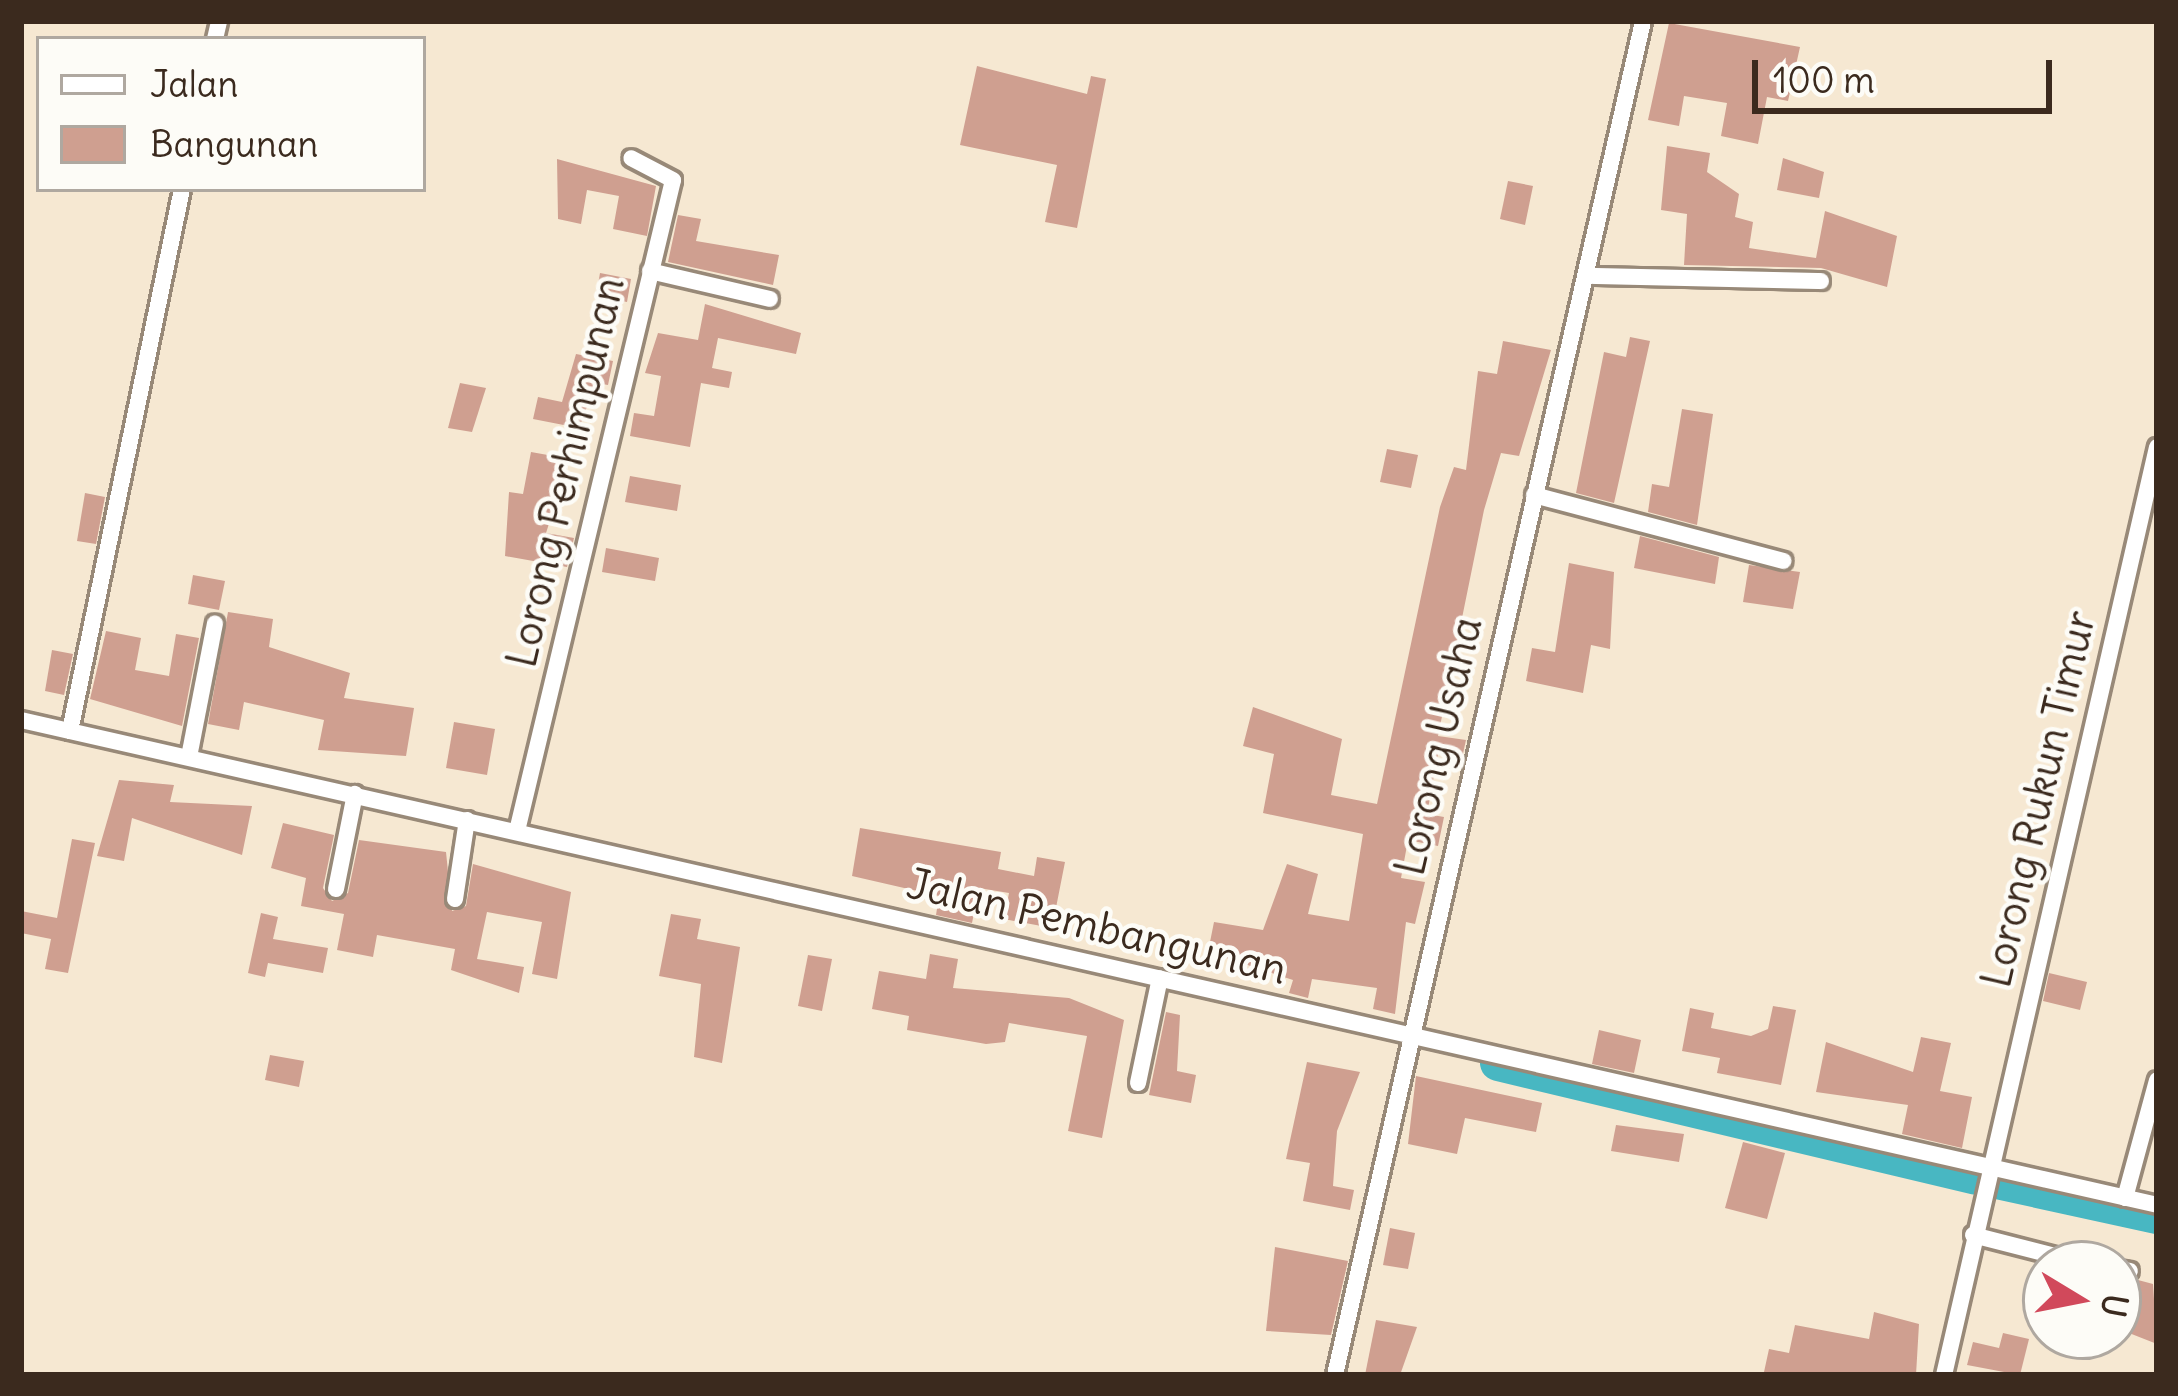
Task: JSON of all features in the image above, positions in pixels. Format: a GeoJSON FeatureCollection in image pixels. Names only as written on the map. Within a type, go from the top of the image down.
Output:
{"type":"FeatureCollection","features":[{"type":"Feature","properties":{"kind":"street","name":"Lorong Usaha"},"geometry":{"type":"LineString","coordinates":[[1335,1375],[1477,733],[1593,276],[1643,21]]}},
{"type":"Feature","properties":{"kind":"street","name":"Lorong Perhimpunan"},"geometry":{"type":"LineString","coordinates":[[517,831],[672,175],[631,158]]}},
{"type":"Feature","properties":{"kind":"street"},"geometry":{"type":"LineString","coordinates":[[70,731],[181,192]]}},
{"type":"Feature","properties":{"kind":"street"},"geometry":{"type":"LineString","coordinates":[[650,271],[770,298]]}},
{"type":"Feature","properties":{"kind":"street"},"geometry":{"type":"LineString","coordinates":[[1593,276],[1821,281]]}},
{"type":"Feature","properties":{"kind":"street","name":"Lorong Rukun Timur"},"geometry":{"type":"LineString","coordinates":[[1945,1375],[1988,1167],[2157,448]]}},
{"type":"Feature","properties":{"kind":"street"},"geometry":{"type":"LineString","coordinates":[[1534,495],[1783,561]]}},
{"type":"Feature","properties":{"kind":"street"},"geometry":{"type":"LineString","coordinates":[[189,758],[215,623]]}},
{"type":"Feature","properties":{"kind":"street","name":"Jalan Pembangunan"},"geometry":{"type":"LineString","coordinates":[[21,720],[1160,978],[1410,1030],[2157,1205]]}},
{"type":"Feature","properties":{"kind":"street"},"geometry":{"type":"LineString","coordinates":[[336,889],[355,794]]}},
{"type":"Feature","properties":{"kind":"street"},"geometry":{"type":"LineString","coordinates":[[455,899],[467,820]]}},
{"type":"Feature","properties":{"kind":"street"},"geometry":{"type":"LineString","coordinates":[[1138,1083],[1160,978]]}},
{"type":"Feature","properties":{"kind":"street"},"geometry":{"type":"LineString","coordinates":[[2125,1198],[2157,1080]]}},
{"type":"Feature","properties":{"kind":"street"},"geometry":{"type":"LineString","coordinates":[[1973,1234],[2022,1247]]}},
{"type":"Feature","properties":{"kind":"building"},"geometry":{"type":"Polygon","coordinates":[[[1669,23],[1800,47],[1788,101],[1767,97],[1758,144],[1721,136],[1727,103],[1684,96],[1679,126],[1648,120],[1669,23]]]}},
{"type":"Feature","properties":{"kind":"building"},"geometry":{"type":"Polygon","coordinates":[[[977,66],[1087,94],[1091,76],[1106,79],[1077,228],[1045,222],[1057,165],[960,145],[977,66]]]}},
{"type":"Feature","properties":{"kind":"building"},"geometry":{"type":"Polygon","coordinates":[[[1667,146],[1710,153],[1707,172],[1739,194],[1735,217],[1753,222],[1749,248],[1816,258],[1825,211],[1897,236],[1887,287],[1821,268],[1684,265],[1687,214],[1661,210],[1667,146]]]}},
{"type":"Feature","properties":{"kind":"building"},"geometry":{"type":"Polygon","coordinates":[[[1783,158],[1824,172],[1819,198],[1777,190],[1783,158]]]}},
{"type":"Feature","properties":{"kind":"building"},"geometry":{"type":"Polygon","coordinates":[[[557,159],[656,186],[647,236],[613,229],[619,196],[587,190],[581,224],[558,219],[557,159]]]}},
{"type":"Feature","properties":{"kind":"building"},"geometry":{"type":"Polygon","coordinates":[[[1508,181],[1533,186],[1525,225],[1500,219],[1508,181]]]}},
{"type":"Feature","properties":{"kind":"building"},"geometry":{"type":"Polygon","coordinates":[[[678,215],[701,219],[696,241],[779,255],[773,285],[668,262],[678,215]]]}},
{"type":"Feature","properties":{"kind":"building"},"geometry":{"type":"Polygon","coordinates":[[[600,273],[631,279],[627,302],[596,296],[600,273]]]}},
{"type":"Feature","properties":{"kind":"building"},"geometry":{"type":"Polygon","coordinates":[[[705,304],[801,333],[796,354],[718,338],[712,368],[732,372],[729,388],[701,383],[690,447],[630,436],[634,413],[654,416],[661,376],[645,373],[658,333],[698,340],[705,304]]]}},
{"type":"Feature","properties":{"kind":"building"},"geometry":{"type":"Polygon","coordinates":[[[1630,337],[1650,341],[1614,503],[1576,493],[1604,352],[1626,357],[1630,337]]]}},
{"type":"Feature","properties":{"kind":"building"},"geometry":{"type":"Polygon","coordinates":[[[1503,341],[1551,350],[1519,456],[1501,453],[1484,510],[1438,736],[1466,740],[1462,758],[1438,754],[1427,814],[1444,817],[1438,846],[1408,840],[1401,878],[1425,882],[1415,924],[1406,922],[1395,1014],[1373,1009],[1377,988],[1312,979],[1308,998],[1289,993],[1293,980],[1208,952],[1214,922],[1263,930],[1287,864],[1318,874],[1308,914],[1349,921],[1363,834],[1263,813],[1274,754],[1243,746],[1253,707],[1342,739],[1331,795],[1377,804],[1440,507],[1454,467],[1466,470],[1478,371],[1497,374],[1503,341]]]}},
{"type":"Feature","properties":{"kind":"building"},"geometry":{"type":"Polygon","coordinates":[[[576,354],[613,361],[608,385],[596,383],[579,428],[533,419],[538,397],[562,402],[576,354]]]}},
{"type":"Feature","properties":{"kind":"building"},"geometry":{"type":"Polygon","coordinates":[[[460,383],[486,388],[472,432],[448,428],[460,383]]]}},
{"type":"Feature","properties":{"kind":"building"},"geometry":{"type":"Polygon","coordinates":[[[1682,409],[1713,414],[1697,525],[1648,512],[1652,484],[1669,487],[1682,409]]]}},
{"type":"Feature","properties":{"kind":"building"},"geometry":{"type":"Polygon","coordinates":[[[1387,449],[1418,455],[1411,488],[1380,482],[1387,449]]]}},
{"type":"Feature","properties":{"kind":"building"},"geometry":{"type":"Polygon","coordinates":[[[531,452],[570,459],[546,533],[574,538],[567,567],[505,556],[509,492],[523,494],[531,452]]]}},
{"type":"Feature","properties":{"kind":"building"},"geometry":{"type":"Polygon","coordinates":[[[630,476],[681,485],[677,511],[625,502],[630,476]]]}},
{"type":"Feature","properties":{"kind":"building"},"geometry":{"type":"Polygon","coordinates":[[[85,493],[105,497],[96,544],[77,541],[85,493]]]}},
{"type":"Feature","properties":{"kind":"building"},"geometry":{"type":"Polygon","coordinates":[[[1640,536],[1719,557],[1715,584],[1634,568],[1640,536]]]}},
{"type":"Feature","properties":{"kind":"building"},"geometry":{"type":"Polygon","coordinates":[[[606,548],[659,558],[655,581],[602,572],[606,548]]]}},
{"type":"Feature","properties":{"kind":"building"},"geometry":{"type":"Polygon","coordinates":[[[1569,563],[1614,572],[1610,649],[1591,645],[1583,693],[1526,681],[1532,648],[1555,652],[1569,563]]]}},
{"type":"Feature","properties":{"kind":"building"},"geometry":{"type":"Polygon","coordinates":[[[1749,565],[1800,572],[1793,609],[1743,602],[1749,565]]]}},
{"type":"Feature","properties":{"kind":"building"},"geometry":{"type":"Polygon","coordinates":[[[193,575],[225,581],[219,610],[188,604],[193,575]]]}},
{"type":"Feature","properties":{"kind":"building"},"geometry":{"type":"Polygon","coordinates":[[[228,612],[273,619],[269,647],[350,673],[344,698],[414,708],[406,756],[318,750],[324,720],[244,702],[239,730],[208,724],[228,612]]]}},
{"type":"Feature","properties":{"kind":"building"},"geometry":{"type":"Polygon","coordinates":[[[106,631],[141,638],[135,670],[169,676],[176,634],[199,638],[182,726],[90,699],[106,631]]]}},
{"type":"Feature","properties":{"kind":"building"},"geometry":{"type":"Polygon","coordinates":[[[52,650],[73,654],[64,695],[45,691],[52,650]]]}},
{"type":"Feature","properties":{"kind":"building"},"geometry":{"type":"Polygon","coordinates":[[[454,722],[495,729],[487,775],[446,768],[454,722]]]}},
{"type":"Feature","properties":{"kind":"building"},"geometry":{"type":"Polygon","coordinates":[[[119,780],[174,785],[170,802],[252,806],[242,855],[132,818],[124,861],[97,856],[119,780]]]}},
{"type":"Feature","properties":{"kind":"building"},"geometry":{"type":"Polygon","coordinates":[[[283,823],[334,835],[323,888],[332,901],[348,893],[359,840],[446,852],[452,911],[466,906],[473,864],[571,892],[557,979],[532,974],[542,922],[487,912],[477,959],[524,967],[519,993],[451,970],[455,949],[377,935],[373,957],[337,950],[344,914],[301,906],[306,878],[271,868],[283,823]]]}},
{"type":"Feature","properties":{"kind":"building"},"geometry":{"type":"Polygon","coordinates":[[[860,828],[1001,852],[998,869],[1034,876],[1037,857],[1065,862],[1052,928],[1004,919],[1009,893],[979,888],[972,923],[936,915],[939,896],[852,876],[860,828]]]}},
{"type":"Feature","properties":{"kind":"building"},"geometry":{"type":"Polygon","coordinates":[[[72,839],[95,843],[68,973],[45,969],[51,939],[21,933],[21,911],[57,918],[72,839]]]}},
{"type":"Feature","properties":{"kind":"building"},"geometry":{"type":"Polygon","coordinates":[[[261,913],[278,917],[273,939],[328,948],[323,973],[268,963],[265,977],[248,973],[261,913]]]}},
{"type":"Feature","properties":{"kind":"building"},"geometry":{"type":"Polygon","coordinates":[[[671,914],[701,919],[697,939],[740,947],[722,1063],[694,1057],[701,984],[659,976],[671,914]]]}},
{"type":"Feature","properties":{"kind":"building"},"geometry":{"type":"Polygon","coordinates":[[[930,954],[958,959],[953,988],[1069,998],[1124,1020],[1102,1138],[1068,1131],[1087,1036],[1009,1023],[1005,1042],[986,1044],[907,1030],[909,1016],[872,1009],[879,971],[926,979],[930,954]]]}},
{"type":"Feature","properties":{"kind":"building"},"geometry":{"type":"Polygon","coordinates":[[[808,955],[832,959],[822,1011],[798,1006],[808,955]]]}},
{"type":"Feature","properties":{"kind":"building"},"geometry":{"type":"Polygon","coordinates":[[[2049,973],[2087,982],[2080,1010],[2043,1001],[2049,973]]]}},
{"type":"Feature","properties":{"kind":"building"},"geometry":{"type":"Polygon","coordinates":[[[1773,1006],[1796,1010],[1781,1085],[1717,1073],[1720,1058],[1682,1051],[1690,1008],[1714,1013],[1711,1028],[1751,1036],[1768,1029],[1773,1006]]]}},
{"type":"Feature","properties":{"kind":"building"},"geometry":{"type":"Polygon","coordinates":[[[1166,1012],[1180,1015],[1177,1071],[1196,1075],[1191,1103],[1149,1095],[1166,1012]]]}},
{"type":"Feature","properties":{"kind":"building"},"geometry":{"type":"Polygon","coordinates":[[[1599,1030],[1641,1040],[1634,1073],[1592,1064],[1599,1030]]]}},
{"type":"Feature","properties":{"kind":"building"},"geometry":{"type":"Polygon","coordinates":[[[1921,1037],[1951,1043],[1940,1091],[1972,1097],[1962,1148],[1902,1134],[1908,1105],[1816,1092],[1826,1042],[1913,1072],[1921,1037]]]}},
{"type":"Feature","properties":{"kind":"building"},"geometry":{"type":"Polygon","coordinates":[[[270,1055],[304,1061],[299,1087],[265,1080],[270,1055]]]}},
{"type":"Feature","properties":{"kind":"building"},"geometry":{"type":"Polygon","coordinates":[[[1307,1062],[1360,1072],[1337,1131],[1333,1186],[1354,1190],[1350,1210],[1303,1201],[1310,1163],[1286,1159],[1307,1062]]]}},
{"type":"Feature","properties":{"kind":"building"},"geometry":{"type":"Polygon","coordinates":[[[1416,1076],[1542,1103],[1536,1132],[1465,1118],[1457,1154],[1408,1144],[1416,1076]]]}},
{"type":"Feature","properties":{"kind":"building"},"geometry":{"type":"Polygon","coordinates":[[[1616,1125],[1684,1134],[1679,1162],[1611,1151],[1616,1125]]]}},
{"type":"Feature","properties":{"kind":"building"},"geometry":{"type":"Polygon","coordinates":[[[1743,1142],[1785,1153],[1767,1219],[1725,1208],[1743,1142]]]}},
{"type":"Feature","properties":{"kind":"building"},"geometry":{"type":"Polygon","coordinates":[[[1390,1228],[1415,1233],[1408,1269],[1383,1265],[1390,1228]]]}},
{"type":"Feature","properties":{"kind":"building"},"geometry":{"type":"Polygon","coordinates":[[[1275,1247],[1348,1261],[1331,1335],[1266,1331],[1275,1247]]]}},
{"type":"Feature","properties":{"kind":"building"},"geometry":{"type":"Polygon","coordinates":[[[2142,1281],[2153,1284],[2157,1344],[2142,1338],[2142,1281]]]}},
{"type":"Feature","properties":{"kind":"building"},"geometry":{"type":"Polygon","coordinates":[[[1874,1312],[1919,1324],[1916,1375],[1764,1372],[1769,1349],[1789,1353],[1795,1325],[1869,1339],[1874,1312]]]}},
{"type":"Feature","properties":{"kind":"building"},"geometry":{"type":"Polygon","coordinates":[[[1376,1320],[1417,1327],[1400,1375],[1365,1375],[1376,1320]]]}},
{"type":"Feature","properties":{"kind":"building"},"geometry":{"type":"Polygon","coordinates":[[[2003,1333],[2022,1337],[2020,1375],[1967,1365],[1973,1342],[1999,1348],[2003,1333]]]}},
{"type":"Feature","properties":{"kind":"waterway"},"geometry":{"type":"LineString","coordinates":[[1498,1063],[1976,1177]]}},
{"type":"Feature","properties":{"kind":"waterway"},"geometry":{"type":"LineString","coordinates":[[2001,1182],[2157,1216]]}}]}
